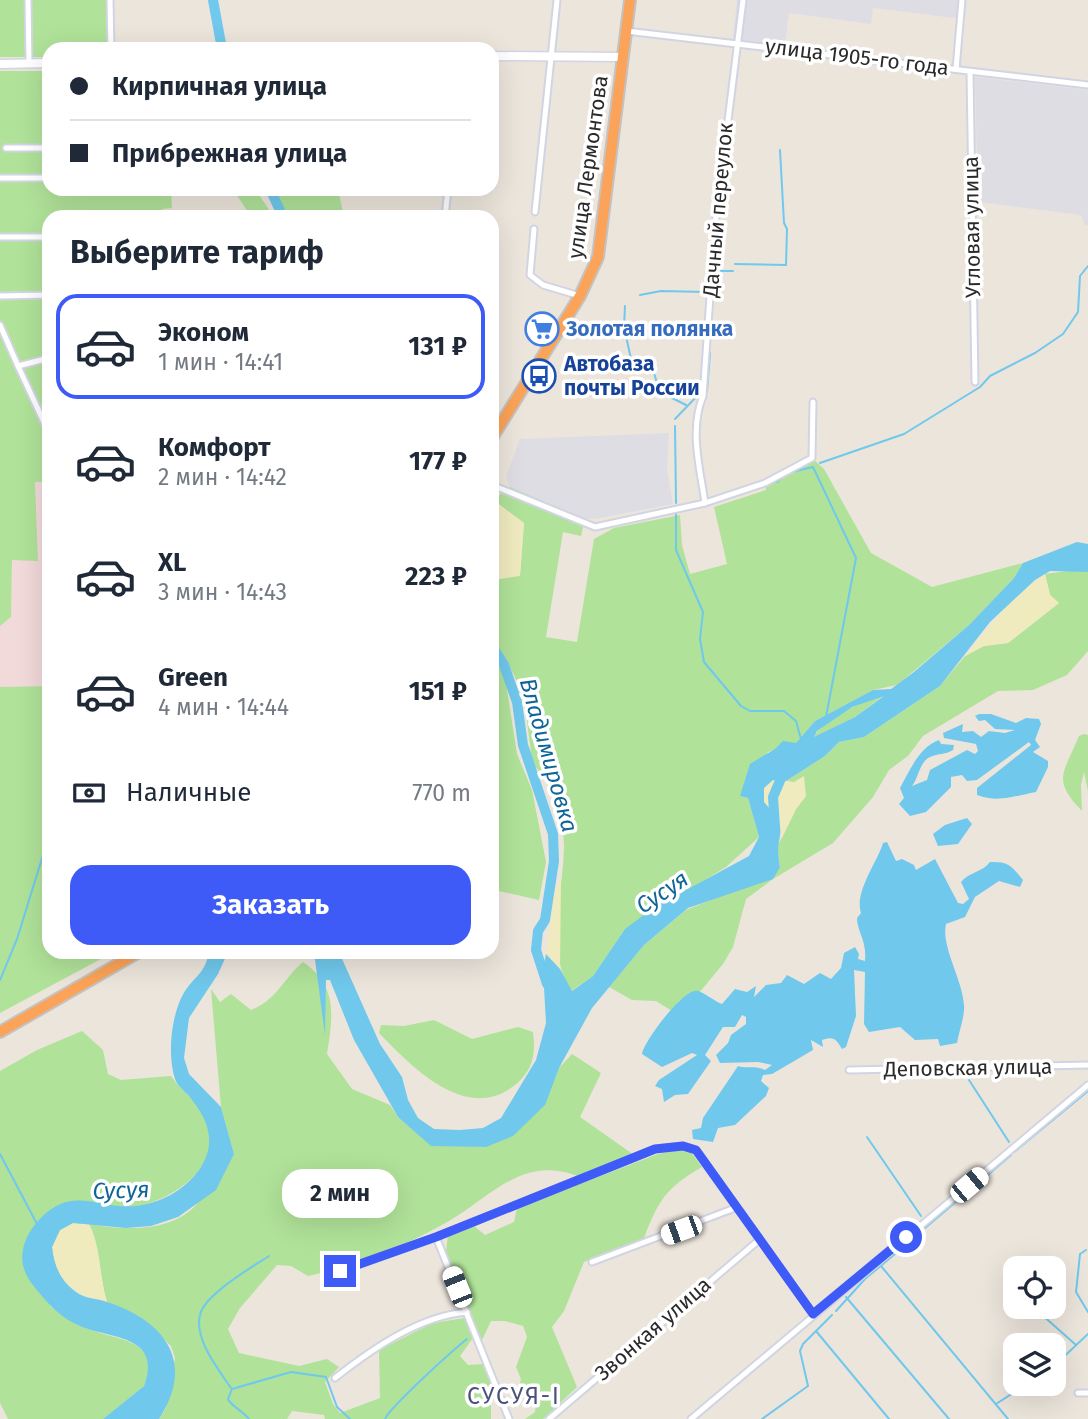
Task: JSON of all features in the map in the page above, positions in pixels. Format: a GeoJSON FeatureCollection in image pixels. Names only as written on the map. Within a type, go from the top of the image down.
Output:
{"type":"FeatureCollection","features":[{"type":"Feature","properties":{"kind":"highway","name":"улица Лермонтова"},"geometry":{"type":"LineString","coordinates":[[499,427],[580,296],[601,245],[630,0]]}},
{"type":"Feature","properties":{"kind":"highway"},"geometry":{"type":"LineString","coordinates":[[0,1031],[127,959]]}},
{"type":"Feature","properties":{"kind":"street"},"geometry":{"type":"LineString","coordinates":[[27,0],[29,64]]}},
{"type":"Feature","properties":{"kind":"street"},"geometry":{"type":"LineString","coordinates":[[110,0],[111,42]]}},
{"type":"Feature","properties":{"kind":"street"},"geometry":{"type":"LineString","coordinates":[[536,212],[557,0]]}},
{"type":"Feature","properties":{"kind":"street","name":"Дачный переулок"},"geometry":{"type":"LineString","coordinates":[[705,503],[696,444],[696,412],[703,396],[715,225],[743,0]]}},
{"type":"Feature","properties":{"kind":"street"},"geometry":{"type":"LineString","coordinates":[[956,69],[962,0]]}},
{"type":"Feature","properties":{"kind":"street","name":"улица 1905-го года"},"geometry":{"type":"LineString","coordinates":[[626,31],[1088,85]]}},
{"type":"Feature","properties":{"kind":"street"},"geometry":{"type":"LineString","coordinates":[[499,55],[623,57]]}},
{"type":"Feature","properties":{"kind":"street"},"geometry":{"type":"LineString","coordinates":[[0,64],[42,64]]}},
{"type":"Feature","properties":{"kind":"street","name":"Угловая улица"},"geometry":{"type":"LineString","coordinates":[[970,73],[975,382]]}},
{"type":"Feature","properties":{"kind":"street"},"geometry":{"type":"LineString","coordinates":[[6,148],[42,148]]}},
{"type":"Feature","properties":{"kind":"street"},"geometry":{"type":"LineString","coordinates":[[0,178],[42,178]]}},
{"type":"Feature","properties":{"kind":"street"},"geometry":{"type":"LineString","coordinates":[[534,229],[530,275],[543,285],[580,296]]}},
{"type":"Feature","properties":{"kind":"street"},"geometry":{"type":"LineString","coordinates":[[0,237],[42,237]]}},
{"type":"Feature","properties":{"kind":"street"},"geometry":{"type":"LineString","coordinates":[[0,296],[42,295]]}},
{"type":"Feature","properties":{"kind":"street"},"geometry":{"type":"LineString","coordinates":[[0,325],[42,418]]}},
{"type":"Feature","properties":{"kind":"street"},"geometry":{"type":"LineString","coordinates":[[18,366],[42,360]]}},
{"type":"Feature","properties":{"kind":"street"},"geometry":{"type":"LineString","coordinates":[[499,488],[595,527],[705,503],[765,483],[812,458],[813,401]]}},
{"type":"Feature","properties":{"kind":"street","name":"Деповская улица"},"geometry":{"type":"LineString","coordinates":[[849,1070],[1088,1065]]}},
{"type":"Feature","properties":{"kind":"street"},"geometry":{"type":"LineString","coordinates":[[691,1419],[1088,1085]]}},
{"type":"Feature","properties":{"kind":"street"},"geometry":{"type":"LineString","coordinates":[[340,1271],[436,1237],[655,1149],[683,1146],[696,1150],[813,1314]]}},
{"type":"Feature","properties":{"kind":"street"},"geometry":{"type":"LineString","coordinates":[[592,1262],[735,1208]]}},
{"type":"Feature","properties":{"kind":"street"},"geometry":{"type":"LineString","coordinates":[[436,1237],[509,1419]]}},
{"type":"Feature","properties":{"kind":"street","name":"Звонкая улица"},"geometry":{"type":"LineString","coordinates":[[549,1419],[759,1240]]}},
{"type":"Feature","properties":{"kind":"street"},"geometry":{"type":"LineString","coordinates":[[335,1378],[386,1342],[440,1317],[467,1312]]}},
{"type":"Feature","properties":{"kind":"street"},"geometry":{"type":"LineString","coordinates":[[1079,1393],[1088,1393]]}},
{"type":"Feature","properties":{"kind":"shaded area"},"geometry":{"type":"Polygon","coordinates":[[[737,0],[964,0],[963,19],[873,8],[871,24],[789,13],[784,52],[732,46],[737,0]]]}},
{"type":"Feature","properties":{"kind":"shaded area"},"geometry":{"type":"Polygon","coordinates":[[[975,77],[1088,90],[1088,225],[1085,225],[1081,215],[978,202],[975,77]]]}},
{"type":"Feature","properties":{"kind":"shaded area"},"geometry":{"type":"Polygon","coordinates":[[[669,433],[667,469],[673,504],[595,519],[578,518],[510,487],[506,477],[520,439],[669,433]]]}},
{"type":"Feature","properties":{"kind":"shaded area"},"geometry":{"type":"Polygon","coordinates":[[[35,482],[42,482],[42,686],[0,687],[0,626],[11,617],[12,560],[38,560],[35,482]]]}},
{"type":"Feature","properties":{"kind":"green space"},"geometry":{"type":"Polygon","coordinates":[[[0,0],[112,0],[115,42],[42,42],[42,57],[0,57],[0,0]]]}},
{"type":"Feature","properties":{"kind":"green space"},"geometry":{"type":"Polygon","coordinates":[[[0,71],[42,71],[42,196],[171,196],[172,208],[42,210],[42,482],[35,482],[38,561],[12,560],[11,617],[0,626],[0,71]]]}},
{"type":"Feature","properties":{"kind":"green space"},"geometry":{"type":"Polygon","coordinates":[[[238,196],[260,196],[269,210],[246,210],[238,196]]]}},
{"type":"Feature","properties":{"kind":"green space"},"geometry":{"type":"Polygon","coordinates":[[[272,196],[340,196],[342,210],[282,210],[272,196]]]}},
{"type":"Feature","properties":{"kind":"green space"},"geometry":{"type":"Polygon","coordinates":[[[812,458],[824,469],[871,553],[932,587],[1023,563],[1014,578],[969,625],[897,685],[873,690],[815,721],[796,743],[768,752],[740,796],[748,798],[759,837],[726,867],[625,929],[593,976],[571,991],[563,976],[558,941],[564,848],[561,800],[532,762],[526,712],[515,677],[501,651],[517,754],[532,790],[546,862],[539,900],[499,891],[499,579],[520,575],[524,523],[499,505],[499,495],[510,487],[585,519],[581,536],[563,532],[546,637],[577,642],[594,539],[614,528],[680,515],[682,545],[690,574],[727,564],[714,507],[766,490],[765,483],[812,458]]]}},
{"type":"Feature","properties":{"kind":"green space"},"geometry":{"type":"Polygon","coordinates":[[[1075,570],[1088,572],[1088,651],[1067,675],[1033,690],[998,691],[923,736],[908,756],[889,770],[873,797],[833,843],[773,879],[746,899],[733,947],[699,993],[680,1000],[672,1011],[656,1001],[632,1000],[609,987],[644,945],[686,910],[741,888],[780,867],[776,849],[796,809],[806,796],[794,782],[786,781],[825,756],[839,742],[864,737],[940,686],[965,656],[984,646],[1008,643],[1059,603],[1050,595],[1045,574],[1075,570]]]}},
{"type":"Feature","properties":{"kind":"green space"},"geometry":{"type":"Polygon","coordinates":[[[42,686],[42,959],[101,959],[0,1013],[0,687],[42,686]]]}},
{"type":"Feature","properties":{"kind":"green space"},"geometry":{"type":"Polygon","coordinates":[[[883,696],[855,717],[813,738],[825,724],[844,711],[883,696]]]}},
{"type":"Feature","properties":{"kind":"green space"},"geometry":{"type":"Polygon","coordinates":[[[1088,735],[1088,791],[1084,772],[1081,785],[1082,811],[1066,791],[1063,775],[1079,736],[1088,735]]]}},
{"type":"Feature","properties":{"kind":"green space"},"geometry":{"type":"Polygon","coordinates":[[[303,962],[314,971],[328,992],[331,1027],[327,1054],[352,1089],[390,1105],[398,1117],[431,1145],[486,1147],[554,1080],[559,1068],[572,1054],[601,1073],[580,1117],[634,1155],[580,1177],[565,1172],[538,1171],[514,1178],[433,1230],[380,1254],[344,1266],[308,1276],[291,1266],[277,1265],[240,1308],[228,1329],[239,1353],[299,1366],[327,1359],[339,1367],[325,1382],[333,1404],[340,1413],[380,1398],[379,1350],[433,1323],[465,1318],[473,1338],[460,1356],[468,1365],[483,1364],[491,1378],[491,1419],[325,1419],[324,1415],[292,1411],[287,1419],[159,1419],[166,1408],[175,1358],[171,1346],[150,1326],[107,1302],[96,1242],[89,1224],[144,1228],[171,1221],[200,1201],[234,1154],[221,1107],[211,989],[220,1002],[231,994],[251,1010],[267,1001],[303,962]]]}},
{"type":"Feature","properties":{"kind":"green space"},"geometry":{"type":"Polygon","coordinates":[[[434,1020],[472,1039],[518,1027],[533,1032],[533,1054],[526,1073],[515,1085],[496,1095],[478,1098],[459,1095],[424,1075],[379,1033],[381,1025],[404,1026],[434,1020]]]}},
{"type":"Feature","properties":{"kind":"green space"},"geometry":{"type":"Polygon","coordinates":[[[82,1031],[103,1050],[108,1074],[121,1080],[171,1076],[205,1117],[210,1139],[208,1154],[192,1178],[180,1188],[152,1202],[133,1207],[95,1202],[50,1306],[82,1327],[136,1345],[147,1360],[148,1371],[144,1386],[103,1419],[8,1419],[0,1403],[0,1071],[37,1050],[82,1031]]]}},
{"type":"Feature","properties":{"kind":"green space"},"geometry":{"type":"Polygon","coordinates":[[[683,1149],[691,1152],[702,1167],[680,1181],[665,1196],[654,1213],[644,1238],[584,1262],[564,1311],[552,1327],[577,1387],[543,1419],[525,1419],[535,1412],[536,1403],[521,1391],[521,1379],[516,1367],[527,1337],[523,1326],[505,1321],[491,1321],[481,1342],[446,1251],[448,1235],[473,1225],[485,1235],[514,1222],[517,1208],[658,1154],[683,1149]]]}},
{"type":"Feature","properties":{"kind":"sand"},"geometry":{"type":"Polygon","coordinates":[[[499,504],[524,523],[520,576],[499,579],[499,504]]]}},
{"type":"Feature","properties":{"kind":"sand"},"geometry":{"type":"Polygon","coordinates":[[[1045,574],[1050,595],[1059,603],[1008,643],[984,646],[965,656],[1013,598],[1045,574]]]}},
{"type":"Feature","properties":{"kind":"sand"},"geometry":{"type":"Polygon","coordinates":[[[804,776],[806,796],[796,809],[782,838],[780,820],[764,802],[764,788],[773,780],[794,782],[804,776]]]}},
{"type":"Feature","properties":{"kind":"sand"},"geometry":{"type":"Polygon","coordinates":[[[561,879],[560,969],[546,954],[555,890],[561,879]]]}},
{"type":"Feature","properties":{"kind":"sand"},"geometry":{"type":"Polygon","coordinates":[[[73,1223],[89,1224],[93,1233],[107,1302],[76,1291],[62,1278],[58,1270],[52,1247],[60,1230],[73,1223]]]}},
{"type":"Feature","properties":{"kind":"water"},"geometry":{"type":"Polygon","coordinates":[[[1077,542],[1088,544],[1088,572],[1050,571],[1035,580],[990,622],[940,686],[864,737],[839,742],[825,756],[786,781],[773,780],[764,788],[764,802],[780,828],[780,867],[773,879],[688,908],[644,945],[592,1008],[559,1068],[545,1105],[513,1136],[486,1147],[431,1146],[398,1117],[354,1040],[330,980],[326,980],[325,1035],[315,959],[342,959],[380,1044],[402,1077],[408,1100],[418,1118],[434,1129],[460,1130],[483,1128],[501,1118],[536,1060],[546,1023],[543,970],[546,954],[560,969],[572,991],[593,976],[625,929],[653,908],[749,856],[759,837],[748,798],[740,796],[750,764],[783,741],[796,743],[815,721],[873,690],[891,689],[969,625],[1014,578],[1023,563],[1077,542]],[[884,696],[852,707],[817,731],[814,737],[855,717],[884,696]]]}},
{"type":"Feature","properties":{"kind":"water"},"geometry":{"type":"Polygon","coordinates":[[[991,714],[1016,723],[1026,718],[1039,719],[1041,724],[1035,740],[1040,747],[1033,752],[1048,761],[1048,767],[1036,792],[1000,799],[977,795],[977,788],[1031,745],[1029,742],[977,780],[967,781],[962,775],[951,777],[951,787],[926,812],[910,816],[899,804],[904,798],[900,788],[915,761],[926,748],[939,740],[941,744],[954,745],[950,752],[927,759],[912,786],[927,780],[930,770],[967,750],[975,754],[978,751],[976,744],[944,738],[943,733],[963,724],[962,732],[973,731],[981,737],[989,731],[1005,733],[1015,730],[995,729],[985,720],[979,721],[975,716],[991,714]]]}},
{"type":"Feature","properties":{"kind":"water"},"geometry":{"type":"Polygon","coordinates":[[[967,818],[972,824],[958,844],[938,846],[933,834],[945,825],[967,818]]]}},
{"type":"Feature","properties":{"kind":"water"},"geometry":{"type":"Polygon","coordinates":[[[887,842],[896,861],[902,859],[914,865],[916,870],[935,859],[958,903],[963,904],[969,899],[961,882],[990,862],[1010,866],[1023,880],[1020,887],[999,881],[975,897],[965,917],[946,924],[946,943],[964,1005],[957,1043],[940,1046],[938,1039],[915,1040],[900,1027],[869,1032],[864,1024],[865,972],[854,970],[856,1016],[846,1047],[842,1049],[832,1038],[822,1040],[823,1047],[811,1040],[813,1050],[772,1074],[763,1075],[761,1081],[769,1088],[766,1096],[735,1125],[718,1128],[713,1142],[693,1139],[692,1130],[701,1128],[703,1118],[738,1066],[765,1070],[772,1065],[758,1062],[720,1063],[716,1055],[728,1043],[731,1035],[746,1024],[746,1017],[742,1015],[735,1027],[723,1027],[705,1055],[711,1061],[688,1094],[675,1095],[664,1102],[662,1089],[655,1086],[659,1080],[697,1055],[692,1053],[662,1067],[642,1054],[644,1047],[675,1005],[692,992],[701,992],[722,1004],[735,989],[747,992],[756,986],[754,997],[766,985],[781,983],[787,975],[804,984],[820,973],[831,979],[841,968],[844,953],[855,947],[859,954],[858,959],[865,961],[865,947],[857,918],[861,913],[861,896],[883,843],[887,842]]]}},
{"type":"Feature","properties":{"kind":"water"},"geometry":{"type":"Polygon","coordinates":[[[207,959],[225,959],[189,1018],[184,1058],[189,1074],[221,1107],[234,1154],[216,1190],[178,1217],[151,1226],[126,1228],[73,1223],[60,1230],[52,1247],[59,1272],[70,1287],[83,1296],[107,1302],[145,1320],[159,1332],[169,1346],[174,1362],[175,1379],[170,1398],[159,1419],[103,1419],[144,1386],[148,1369],[146,1357],[140,1348],[130,1341],[80,1326],[55,1310],[27,1275],[22,1261],[23,1250],[34,1226],[55,1207],[72,1201],[131,1206],[155,1202],[176,1192],[201,1167],[209,1147],[208,1129],[200,1111],[176,1081],[171,1046],[180,1000],[203,969],[207,959]]]}},
{"type":"Feature","properties":{"kind":"waterway","name":"Владимировка"},"geometry":{"type":"LineString","coordinates":[[213,0],[221,42]]}},
{"type":"Feature","properties":{"kind":"waterway"},"geometry":{"type":"LineString","coordinates":[[735,264],[786,265],[787,229],[784,223],[780,150]]}},
{"type":"Feature","properties":{"kind":"waterway","name":"Владимировка"},"geometry":{"type":"LineString","coordinates":[[273,196],[280,210]]}},
{"type":"Feature","properties":{"kind":"waterway"},"geometry":{"type":"LineString","coordinates":[[820,463],[904,434],[980,387],[990,376],[1035,353],[1063,334],[1078,312],[1080,276],[1088,266]]}},
{"type":"Feature","properties":{"kind":"waterway"},"geometry":{"type":"LineString","coordinates":[[714,288],[718,271],[733,271]]}},
{"type":"Feature","properties":{"kind":"waterway"},"geometry":{"type":"LineString","coordinates":[[640,295],[661,291],[707,292]]}},
{"type":"Feature","properties":{"kind":"waterway"},"geometry":{"type":"LineString","coordinates":[[625,306],[624,327],[631,359],[654,373],[660,392],[686,405]]}},
{"type":"Feature","properties":{"kind":"waterway"},"geometry":{"type":"LineString","coordinates":[[707,391],[710,353]]}},
{"type":"Feature","properties":{"kind":"waterway"},"geometry":{"type":"LineString","coordinates":[[675,419],[700,393]]}},
{"type":"Feature","properties":{"kind":"waterway"},"geometry":{"type":"LineString","coordinates":[[675,426],[676,503]]}},
{"type":"Feature","properties":{"kind":"waterway"},"geometry":{"type":"LineString","coordinates":[[777,482],[787,473],[813,467],[856,558],[826,717]]}},
{"type":"Feature","properties":{"kind":"waterway"},"geometry":{"type":"LineString","coordinates":[[676,512],[676,550],[703,612],[700,639],[704,662],[741,706],[750,711],[784,711],[796,721],[801,739]]}},
{"type":"Feature","properties":{"kind":"waterway","name":"Владимировка"},"geometry":{"type":"LineString","coordinates":[[499,657],[517,702],[523,745],[553,834],[554,861],[545,920],[538,931],[536,950],[547,984]]}},
{"type":"Feature","properties":{"kind":"waterway"},"geometry":{"type":"LineString","coordinates":[[877,697],[889,694]]}},
{"type":"Feature","properties":{"kind":"waterway","name":"Сусуя"},"geometry":{"type":"LineString","coordinates":[[775,827],[773,797],[785,769]]}},
{"type":"Feature","properties":{"kind":"waterway"},"geometry":{"type":"LineString","coordinates":[[0,980],[17,939],[42,859]]}},
{"type":"Feature","properties":{"kind":"waterway"},"geometry":{"type":"LineString","coordinates":[[969,1080],[1009,1142]]}},
{"type":"Feature","properties":{"kind":"waterway"},"geometry":{"type":"LineString","coordinates":[[1014,1152],[1088,1091]]}},
{"type":"Feature","properties":{"kind":"waterway"},"geometry":{"type":"LineString","coordinates":[[867,1137],[921,1216]]}},
{"type":"Feature","properties":{"kind":"waterway"},"geometry":{"type":"LineString","coordinates":[[0,1154],[37,1224]]}},
{"type":"Feature","properties":{"kind":"waterway"},"geometry":{"type":"LineString","coordinates":[[983,1179],[1011,1155]]}},
{"type":"Feature","properties":{"kind":"waterway"},"geometry":{"type":"LineString","coordinates":[[925,1228],[977,1184]]}},
{"type":"Feature","properties":{"kind":"waterway"},"geometry":{"type":"LineString","coordinates":[[836,1311],[865,1279],[920,1233]]}},
{"type":"Feature","properties":{"kind":"waterway"},"geometry":{"type":"LineString","coordinates":[[1086,1250],[1080,1254],[1076,1292],[1088,1312]]}},
{"type":"Feature","properties":{"kind":"waterway"},"geometry":{"type":"LineString","coordinates":[[231,1388],[204,1344],[200,1334],[200,1315],[203,1307],[219,1290],[269,1256]]}},
{"type":"Feature","properties":{"kind":"waterway"},"geometry":{"type":"LineString","coordinates":[[881,1266],[1008,1419]]}},
{"type":"Feature","properties":{"kind":"waterway"},"geometry":{"type":"LineString","coordinates":[[846,1297],[949,1419]]}},
{"type":"Feature","properties":{"kind":"waterway"},"geometry":{"type":"LineString","coordinates":[[762,1419],[808,1386],[800,1351],[803,1344],[832,1315]]}},
{"type":"Feature","properties":{"kind":"waterway"},"geometry":{"type":"LineString","coordinates":[[1047,1319],[1076,1345]]}},
{"type":"Feature","properties":{"kind":"waterway"},"geometry":{"type":"LineString","coordinates":[[816,1331],[889,1419]]}},
{"type":"Feature","properties":{"kind":"waterway"},"geometry":{"type":"LineString","coordinates":[[1066,1355],[1088,1334]]}},
{"type":"Feature","properties":{"kind":"waterway"},"geometry":{"type":"LineString","coordinates":[[385,1419],[409,1392],[467,1339]]}},
{"type":"Feature","properties":{"kind":"waterway"},"geometry":{"type":"LineString","coordinates":[[249,1419],[228,1399],[232,1389],[291,1372],[326,1377],[337,1407],[350,1419]]}},
{"type":"Feature","properties":{"kind":"waterway"},"geometry":{"type":"LineString","coordinates":[[996,1404],[1008,1396]]}},
{"type":"Feature","properties":{"kind":"place","name":"Золотая полянка"},"geometry":{"type":"Point","coordinates":[542,329]}},
{"type":"Feature","properties":{"kind":"place","name":"Автобаза почты России"},"geometry":{"type":"Point","coordinates":[539,376]}},
{"type":"Feature","properties":{"kind":"district","name":"СУСУЯ-I"},"geometry":{"type":"Point","coordinates":[514,1396]}},
{"type":"Feature","properties":{"kind":"route"},"geometry":{"type":"LineString","coordinates":[[340,1271],[436,1237],[655,1149],[683,1146],[696,1150],[813,1314],[906,1237]]}}]}
